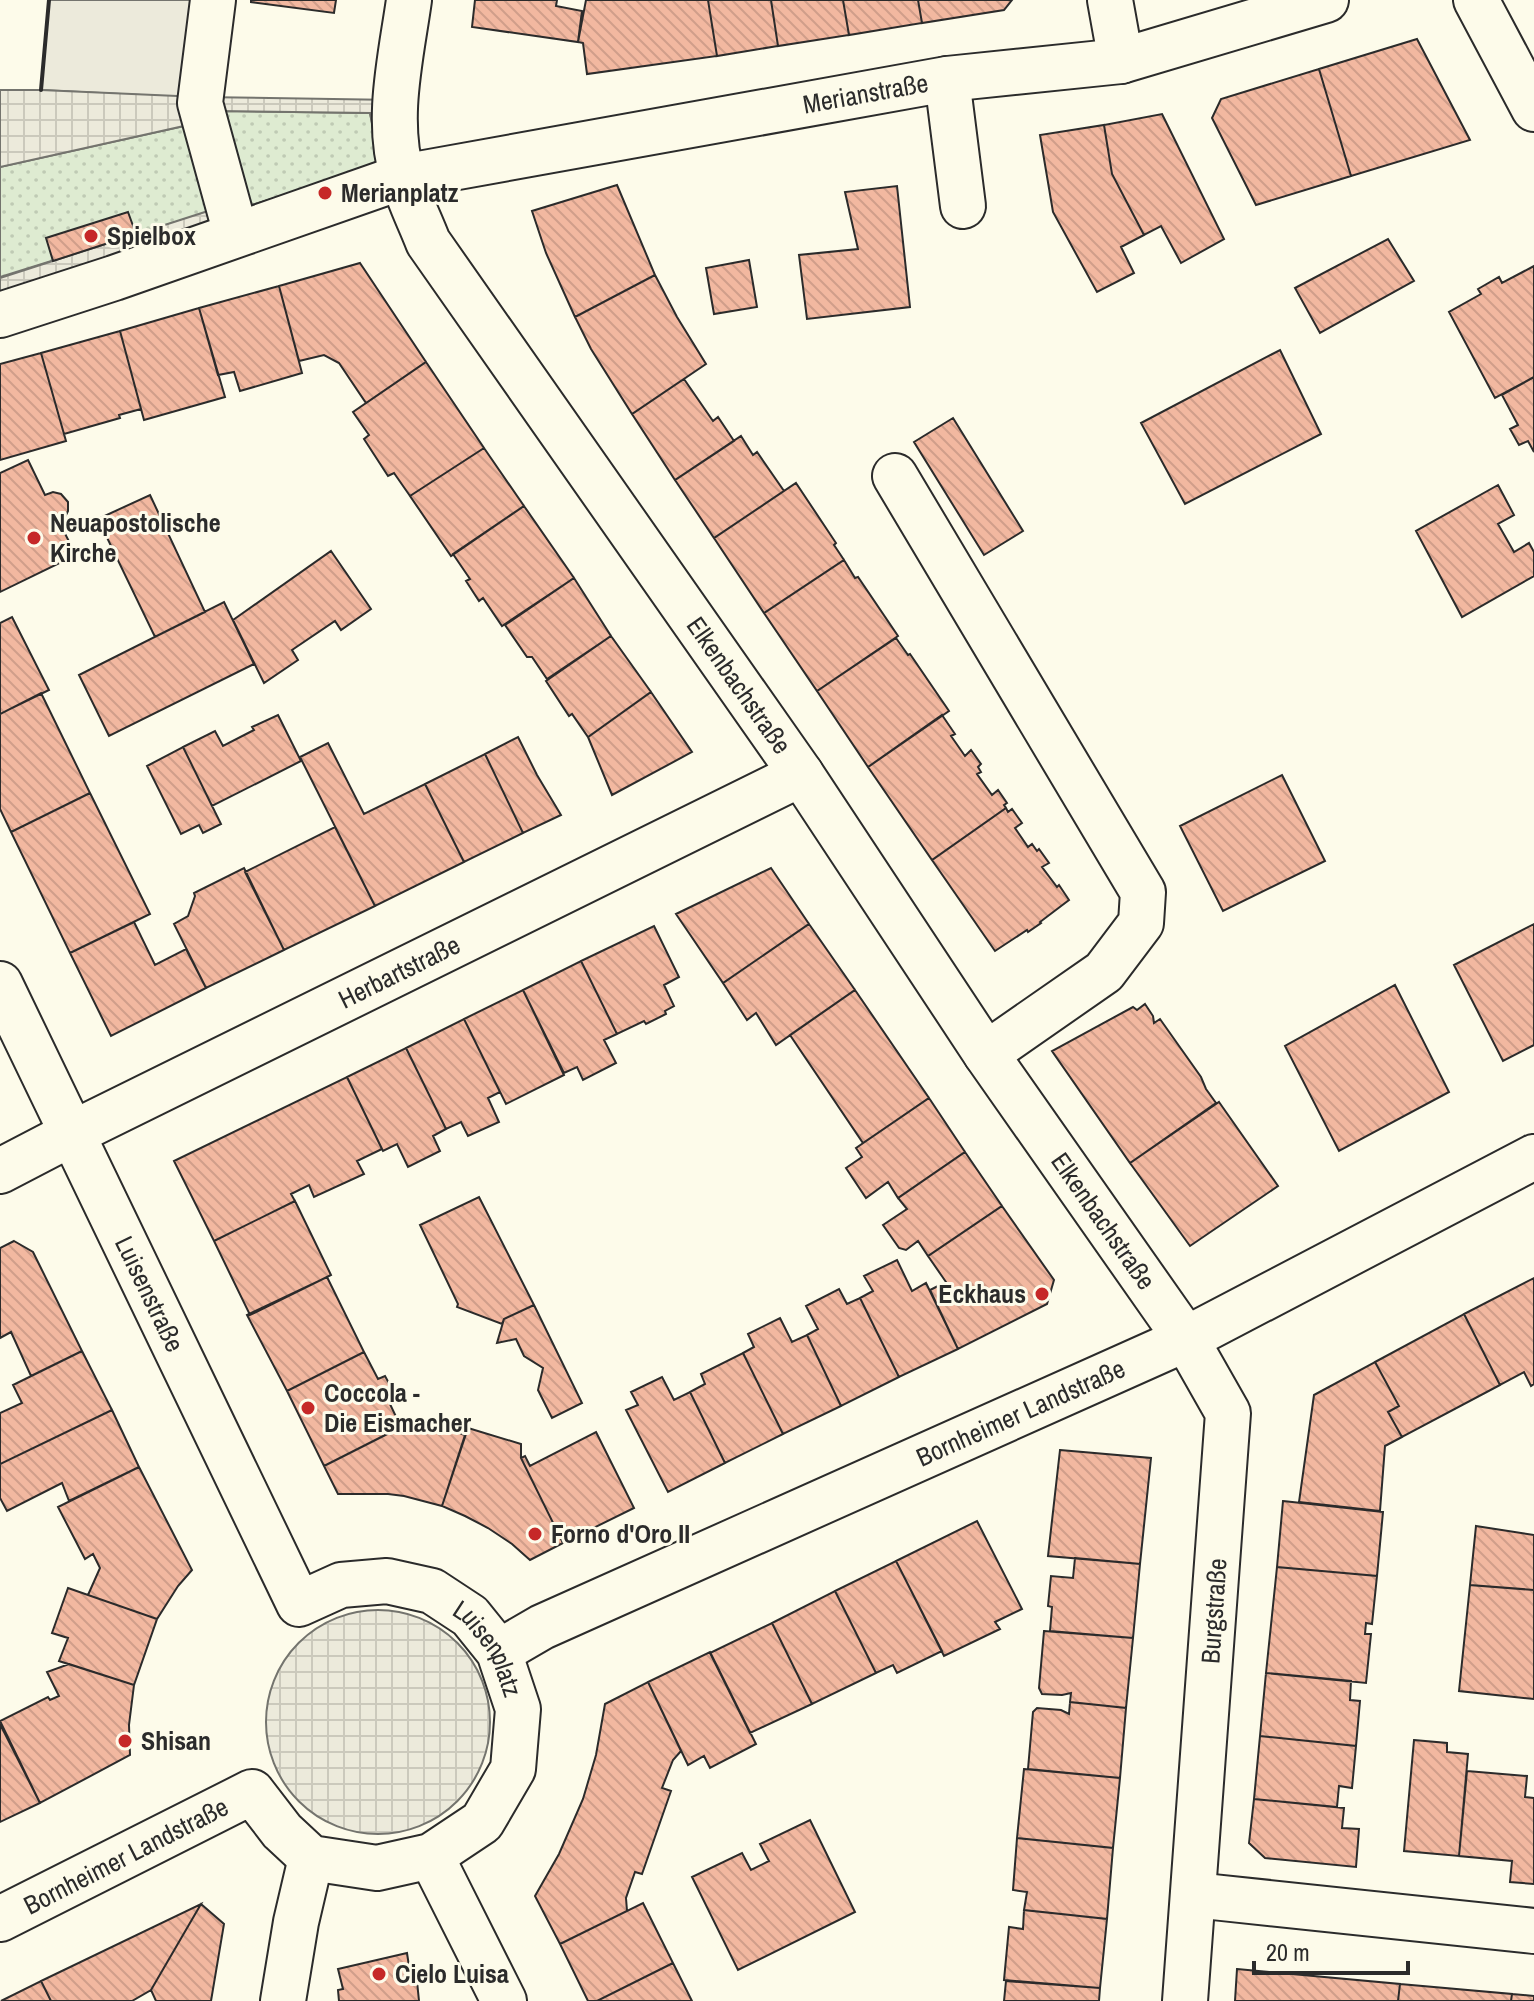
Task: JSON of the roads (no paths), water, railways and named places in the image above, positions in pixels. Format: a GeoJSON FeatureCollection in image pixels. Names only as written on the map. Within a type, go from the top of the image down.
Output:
{"type":"FeatureCollection","features":[{"type":"Feature","properties":{"kind":"street"},"geometry":{"type":"LineString","coordinates":[[213,0],[200,103],[236,234]]}},
{"type":"Feature","properties":{"kind":"street","name":"Elkenbachstraße"},"geometry":{"type":"LineString","coordinates":[[409,0],[395,100],[396,139],[402,177],[428,242],[801,774],[986,1054],[1186,1339]]}},
{"type":"Feature","properties":{"kind":"street"},"geometry":{"type":"LineString","coordinates":[[1110,0],[1121,61]]}},
{"type":"Feature","properties":{"kind":"street","name":"Merianstraße"},"geometry":{"type":"LineString","coordinates":[[402,177],[947,79],[1121,61],[1326,0]]}},
{"type":"Feature","properties":{"kind":"street"},"geometry":{"type":"LineString","coordinates":[[1476,0],[1534,109]]}},
{"type":"Feature","properties":{"kind":"street"},"geometry":{"type":"LineString","coordinates":[[947,79],[963,206]]}},
{"type":"Feature","properties":{"kind":"street"},"geometry":{"type":"LineString","coordinates":[[0,315],[402,177]]}},
{"type":"Feature","properties":{"kind":"street"},"geometry":{"type":"LineString","coordinates":[[895,476],[1143,892],[1141,923],[1104,972],[986,1054]]}},
{"type":"Feature","properties":{"kind":"street","name":"Herbartstraße"},"geometry":{"type":"LineString","coordinates":[[0,1171],[801,774]]}},
{"type":"Feature","properties":{"kind":"street","name":"Luisenstraße"},"geometry":{"type":"LineString","coordinates":[[0,984],[299,1604]]}},
{"type":"Feature","properties":{"kind":"street","name":"Bornheimer Landstraße"},"geometry":{"type":"LineString","coordinates":[[499,1652],[542,1627],[1186,1339],[1534,1157]]}},
{"type":"Feature","properties":{"kind":"street","name":"Burgstraße"},"geometry":{"type":"LineString","coordinates":[[1185,2001],[1228,1413],[1186,1339]]}},
{"type":"Feature","properties":{"kind":"street","name":"Luisenplatz"},"geometry":{"type":"LineString","coordinates":[[299,1604],[341,1585],[387,1581],[432,1591],[470,1616],[499,1652],[518,1709],[513,1769],[482,1822],[431,1856],[377,1868],[311,1858]]}},
{"type":"Feature","properties":{"kind":"street","name":"Bornheimer Landstraße"},"geometry":{"type":"LineString","coordinates":[[0,1919],[252,1792],[282,1831],[311,1858]]}},
{"type":"Feature","properties":{"kind":"street"},"geometry":{"type":"LineString","coordinates":[[431,1856],[504,2001]]}},
{"type":"Feature","properties":{"kind":"street"},"geometry":{"type":"LineString","coordinates":[[283,2001],[296,1922],[311,1858]]}},
{"type":"Feature","properties":{"kind":"street"},"geometry":{"type":"LineString","coordinates":[[1194,1895],[1534,1931]]}},
{"type":"Feature","properties":{"kind":"place","name":"Merianplatz"},"geometry":{"type":"Point","coordinates":[325,193]}},
{"type":"Feature","properties":{"kind":"place","name":"Spielbox"},"geometry":{"type":"Point","coordinates":[91,236]}},
{"type":"Feature","properties":{"kind":"place","name":"Neuapostolische Kirche"},"geometry":{"type":"Point","coordinates":[34,538]}},
{"type":"Feature","properties":{"kind":"place","name":"Eckhaus"},"geometry":{"type":"Point","coordinates":[1042,1294]}},
{"type":"Feature","properties":{"kind":"place","name":"Coccola - Die Eismacher"},"geometry":{"type":"Point","coordinates":[308,1408]}},
{"type":"Feature","properties":{"kind":"place","name":"Forno d'Oro II"},"geometry":{"type":"Point","coordinates":[535,1534]}},
{"type":"Feature","properties":{"kind":"place","name":"Shisan"},"geometry":{"type":"Point","coordinates":[125,1741]}},
{"type":"Feature","properties":{"kind":"place","name":"Cielo Luisa"},"geometry":{"type":"Point","coordinates":[379,1974]}}]}
